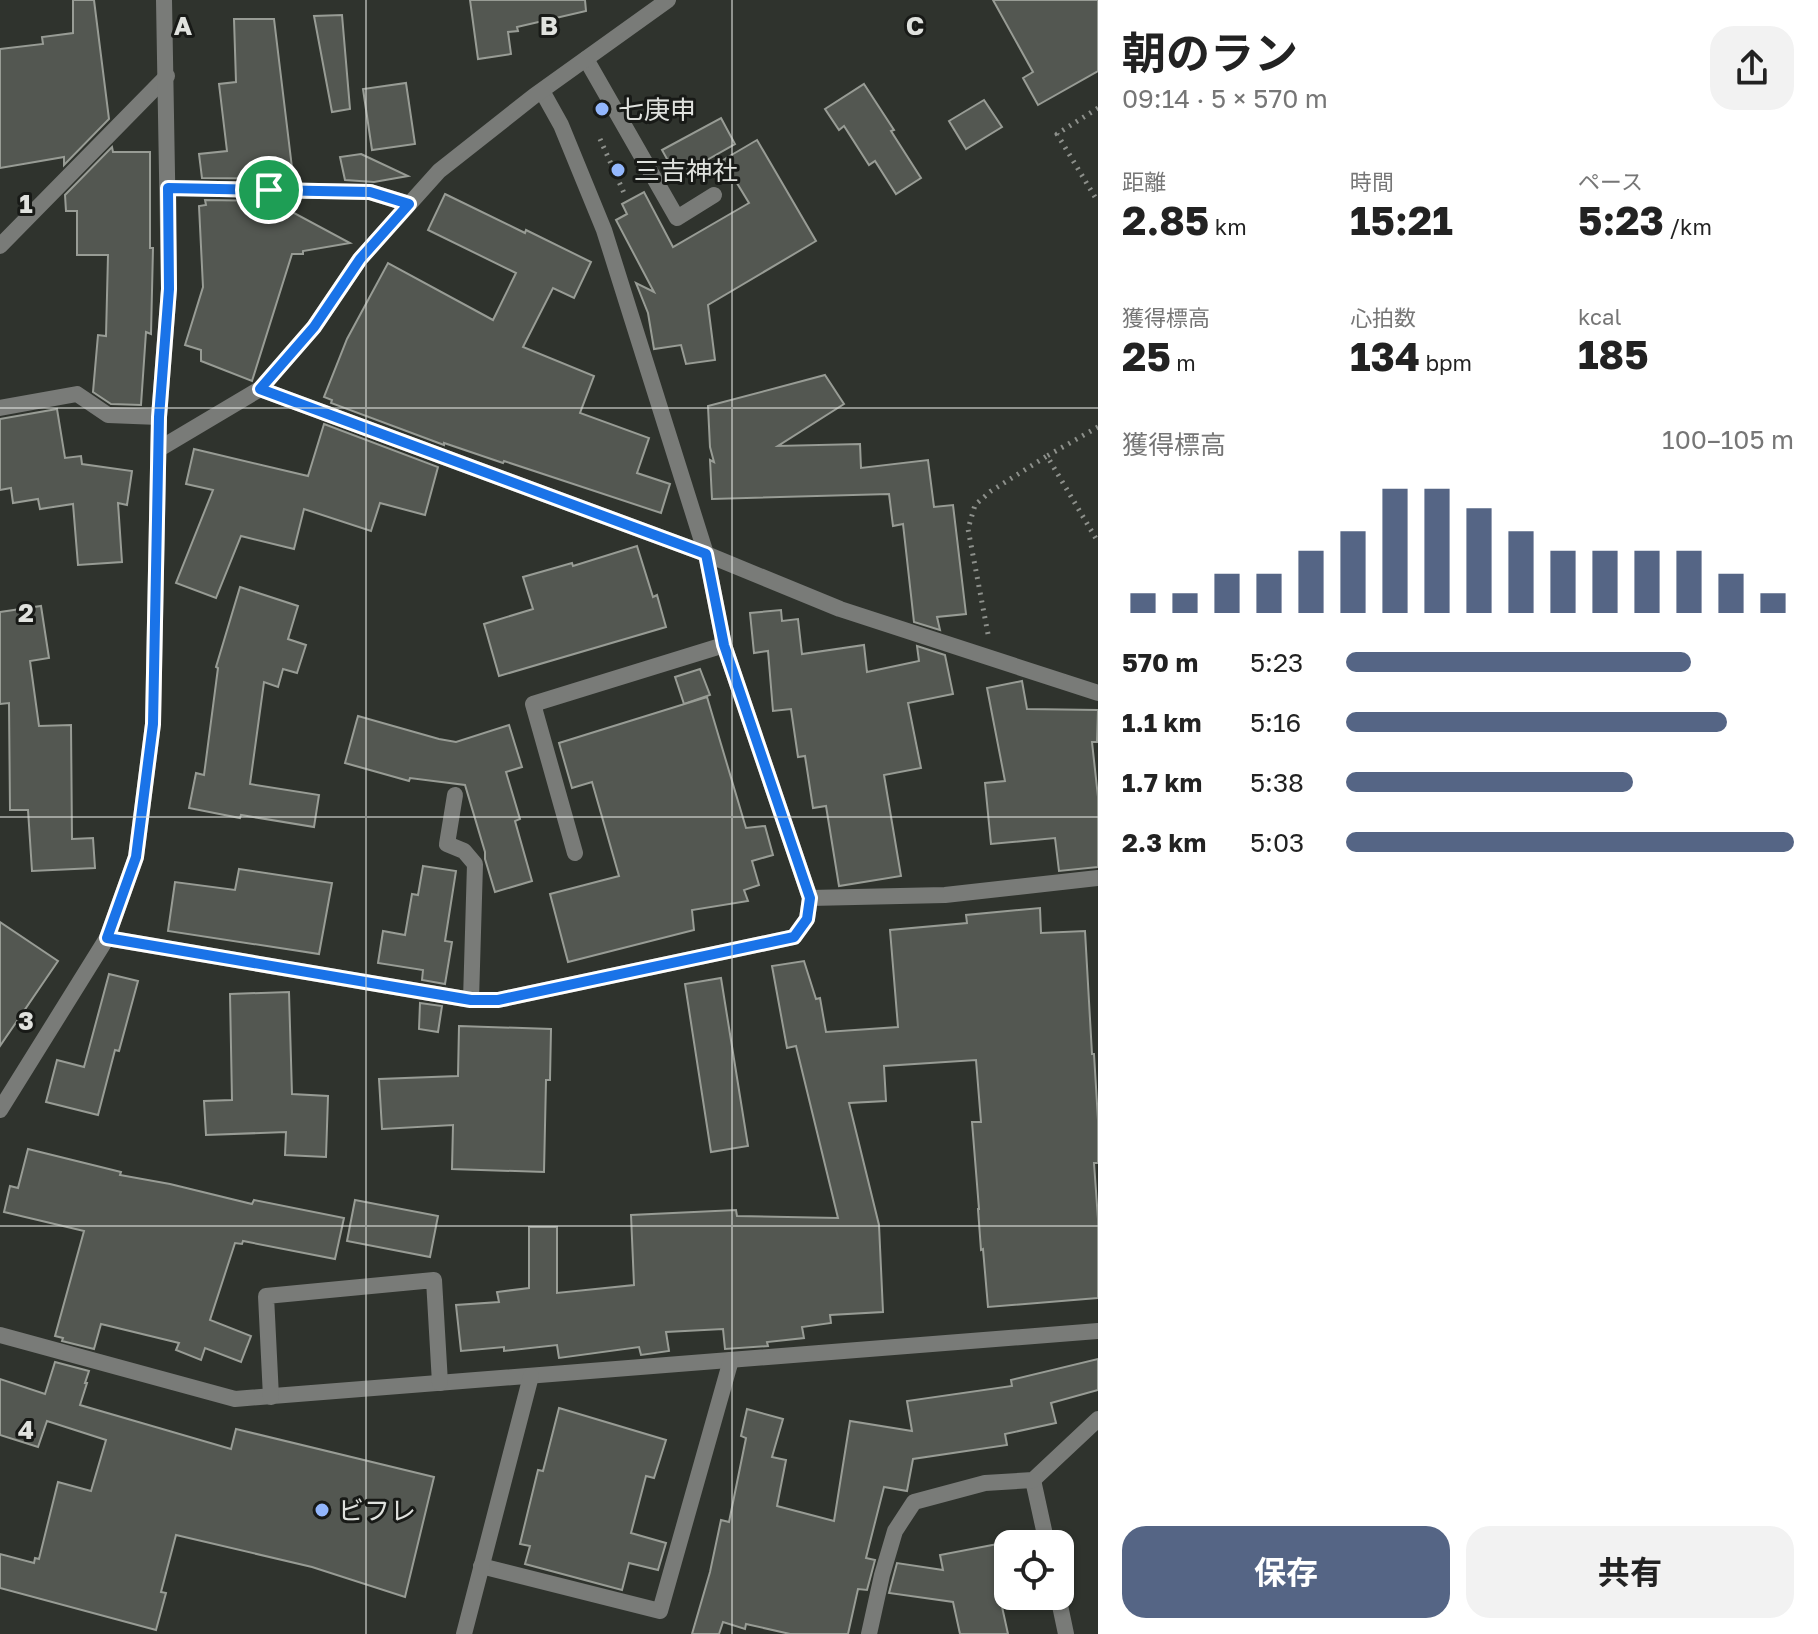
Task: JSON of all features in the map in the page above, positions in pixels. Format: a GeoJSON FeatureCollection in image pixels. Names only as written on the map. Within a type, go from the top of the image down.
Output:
{"type":"FeatureCollection","features":[{"type":"Feature","properties":{"kind":"street"},"geometry":{"type":"LineString","coordinates":[[0,1110],[107,938],[136,857],[153,724],[159,417],[169,289],[164,0]]}},
{"type":"Feature","properties":{"kind":"street"},"geometry":{"type":"LineString","coordinates":[[159,449],[260,389],[314,327],[360,259],[439,171],[542,91],[668,0]]}},
{"type":"Feature","properties":{"kind":"street"},"geometry":{"type":"LineString","coordinates":[[586,59],[677,218],[714,195]]}},
{"type":"Feature","properties":{"kind":"street"},"geometry":{"type":"LineString","coordinates":[[0,246],[167,76]]}},
{"type":"Feature","properties":{"kind":"street"},"geometry":{"type":"LineString","coordinates":[[107,938],[471,1000],[498,1000],[794,937],[807,919],[810,898],[724,645],[706,554],[604,230],[561,125],[542,91]]}},
{"type":"Feature","properties":{"kind":"street"},"geometry":{"type":"LineString","coordinates":[[168,188],[370,192],[409,204]]}},
{"type":"Feature","properties":{"kind":"street"},"geometry":{"type":"LineString","coordinates":[[260,389],[706,554],[840,609],[1098,693]]}},
{"type":"Feature","properties":{"kind":"street"},"geometry":{"type":"LineString","coordinates":[[0,408],[77,394],[108,415],[159,417]]}},
{"type":"Feature","properties":{"kind":"street"},"geometry":{"type":"LineString","coordinates":[[575,853],[533,704],[724,645]]}},
{"type":"Feature","properties":{"kind":"street"},"geometry":{"type":"LineString","coordinates":[[455,795],[447,844],[464,851],[475,864],[471,1000]]}},
{"type":"Feature","properties":{"kind":"street"},"geometry":{"type":"LineString","coordinates":[[810,898],[945,895],[1098,878]]}},
{"type":"Feature","properties":{"kind":"street"},"geometry":{"type":"LineString","coordinates":[[271,1397],[266,1296],[434,1280],[440,1383]]}},
{"type":"Feature","properties":{"kind":"street"},"geometry":{"type":"LineString","coordinates":[[0,1335],[235,1399],[1098,1331]]}},
{"type":"Feature","properties":{"kind":"street"},"geometry":{"type":"LineString","coordinates":[[481,1566],[660,1611],[731,1360]]}},
{"type":"Feature","properties":{"kind":"street"},"geometry":{"type":"LineString","coordinates":[[464,1634],[531,1376]]}},
{"type":"Feature","properties":{"kind":"street"},"geometry":{"type":"LineString","coordinates":[[869,1634],[895,1531],[914,1502],[985,1483],[1033,1480],[1098,1419]]}},
{"type":"Feature","properties":{"kind":"street"},"geometry":{"type":"LineString","coordinates":[[1033,1480],[1044,1530]]}},
{"type":"Feature","properties":{"kind":"street"},"geometry":{"type":"LineString","coordinates":[[1061,1610],[1066,1634]]}},
{"type":"Feature","properties":{"kind":"path"},"geometry":{"type":"LineString","coordinates":[[1098,108],[1057,134],[1098,202]]}},
{"type":"Feature","properties":{"kind":"path"},"geometry":{"type":"LineString","coordinates":[[993,658],[968,529],[975,505],[991,491],[1098,427]]}},
{"type":"Feature","properties":{"kind":"path"},"geometry":{"type":"LineString","coordinates":[[1047,456],[1098,542]]}},
{"type":"Feature","properties":{"kind":"building"},"geometry":{"type":"Polygon","coordinates":[[[73,0],[94,0],[109,119],[64,165],[64,157],[0,168],[0,49],[43,44],[42,37],[73,33],[73,0]]]}},
{"type":"Feature","properties":{"kind":"building"},"geometry":{"type":"Polygon","coordinates":[[[470,0],[585,0],[586,11],[517,27],[518,31],[508,32],[511,54],[478,59],[470,0]]]}},
{"type":"Feature","properties":{"kind":"building"},"geometry":{"type":"Polygon","coordinates":[[[993,0],[1098,0],[1098,71],[1038,105],[1023,78],[1033,72],[993,0]]]}},
{"type":"Feature","properties":{"kind":"building"},"geometry":{"type":"Polygon","coordinates":[[[342,15],[350,109],[332,112],[314,16],[342,15]]]}},
{"type":"Feature","properties":{"kind":"building"},"geometry":{"type":"Polygon","coordinates":[[[234,19],[274,19],[291,179],[202,178],[199,154],[227,151],[219,84],[236,82],[234,19]]]}},
{"type":"Feature","properties":{"kind":"building"},"geometry":{"type":"Polygon","coordinates":[[[406,83],[415,144],[372,150],[363,89],[406,83]]]}},
{"type":"Feature","properties":{"kind":"building"},"geometry":{"type":"Polygon","coordinates":[[[864,84],[921,178],[896,194],[875,161],[869,165],[844,126],[839,130],[825,109],[864,84]]]}},
{"type":"Feature","properties":{"kind":"building"},"geometry":{"type":"Polygon","coordinates":[[[984,100],[1002,127],[966,149],[949,121],[984,100]]]}},
{"type":"Feature","properties":{"kind":"building"},"geometry":{"type":"Polygon","coordinates":[[[721,118],[735,144],[677,177],[662,150],[721,118]]]}},
{"type":"Feature","properties":{"kind":"building"},"geometry":{"type":"Polygon","coordinates":[[[757,140],[816,241],[708,305],[715,360],[686,364],[681,345],[654,349],[648,313],[636,283],[654,292],[616,220],[627,214],[622,204],[644,192],[673,247],[749,203],[723,160],[757,140]]]}},
{"type":"Feature","properties":{"kind":"building"},"geometry":{"type":"Polygon","coordinates":[[[112,147],[113,152],[150,152],[150,248],[153,248],[151,334],[146,332],[141,405],[111,404],[93,392],[98,335],[106,336],[108,255],[77,255],[77,211],[66,211],[65,195],[112,147]]]}},
{"type":"Feature","properties":{"kind":"building"},"geometry":{"type":"Polygon","coordinates":[[[361,154],[408,176],[374,182],[345,180],[340,157],[361,154]]]}},
{"type":"Feature","properties":{"kind":"building"},"geometry":{"type":"Polygon","coordinates":[[[445,194],[591,262],[574,298],[553,288],[523,347],[594,376],[580,413],[649,438],[637,473],[670,484],[661,513],[504,461],[444,445],[331,403],[332,400],[324,397],[347,339],[388,263],[493,320],[516,273],[428,230],[445,194]]]}},
{"type":"Feature","properties":{"kind":"building"},"geometry":{"type":"Polygon","coordinates":[[[205,200],[280,201],[279,205],[350,243],[292,254],[252,381],[201,361],[201,350],[185,345],[203,287],[199,206],[206,205],[205,200]]]}},
{"type":"Feature","properties":{"kind":"building"},"geometry":{"type":"Polygon","coordinates":[[[825,375],[844,404],[778,446],[860,444],[861,468],[928,460],[934,507],[953,505],[966,614],[937,617],[940,630],[914,622],[903,524],[893,526],[889,494],[712,499],[710,460],[714,462],[708,406],[825,375]]]}},
{"type":"Feature","properties":{"kind":"building"},"geometry":{"type":"Polygon","coordinates":[[[57,409],[65,458],[81,456],[82,464],[132,471],[127,505],[118,503],[122,562],[78,565],[73,504],[40,509],[38,499],[13,503],[11,488],[0,490],[0,419],[57,409]]]}},
{"type":"Feature","properties":{"kind":"building"},"geometry":{"type":"Polygon","coordinates":[[[324,424],[438,467],[425,515],[380,503],[371,531],[304,509],[294,549],[241,536],[216,598],[176,583],[213,490],[186,484],[194,449],[308,476],[324,424]]]}},
{"type":"Feature","properties":{"kind":"building"},"geometry":{"type":"Polygon","coordinates":[[[637,546],[666,627],[499,676],[484,624],[533,609],[523,577],[572,563],[573,566],[637,546]]]}},
{"type":"Feature","properties":{"kind":"building"},"geometry":{"type":"Polygon","coordinates":[[[240,587],[298,606],[288,639],[306,645],[297,673],[283,669],[278,687],[264,682],[250,784],[319,795],[314,827],[189,808],[196,773],[204,775],[216,667],[240,587]]]}},
{"type":"Feature","properties":{"kind":"building"},"geometry":{"type":"Polygon","coordinates":[[[41,606],[49,658],[30,661],[39,726],[71,725],[72,839],[93,838],[95,868],[32,871],[28,810],[10,810],[9,703],[0,704],[0,612],[41,606]]]}},
{"type":"Feature","properties":{"kind":"building"},"geometry":{"type":"Polygon","coordinates":[[[781,610],[782,621],[798,619],[802,654],[864,645],[867,672],[919,661],[917,646],[945,655],[953,694],[908,703],[921,768],[884,775],[901,876],[839,886],[826,806],[813,808],[805,756],[798,757],[791,709],[773,711],[768,651],[754,653],[750,613],[781,610]]]}},
{"type":"Feature","properties":{"kind":"building"},"geometry":{"type":"Polygon","coordinates":[[[700,669],[710,695],[684,704],[675,677],[700,669]]]}},
{"type":"Feature","properties":{"kind":"building"},"geometry":{"type":"Polygon","coordinates":[[[1022,681],[1027,709],[1098,710],[1097,742],[1092,742],[1098,797],[1098,867],[1059,871],[1055,838],[991,844],[985,783],[1005,781],[987,688],[1022,681]]]}},
{"type":"Feature","properties":{"kind":"building"},"geometry":{"type":"Polygon","coordinates":[[[707,697],[746,828],[765,826],[773,855],[752,861],[759,885],[744,890],[748,901],[692,910],[694,930],[568,962],[550,894],[619,876],[592,782],[572,788],[559,743],[707,697]]]}},
{"type":"Feature","properties":{"kind":"building"},"geometry":{"type":"Polygon","coordinates":[[[358,716],[456,742],[509,725],[522,767],[506,772],[520,819],[515,821],[532,881],[495,892],[465,785],[410,778],[409,781],[345,763],[358,716]]]}},
{"type":"Feature","properties":{"kind":"building"},"geometry":{"type":"Polygon","coordinates":[[[423,866],[456,871],[445,941],[452,942],[445,984],[422,980],[423,970],[378,963],[383,931],[405,935],[412,894],[418,895],[423,866]]]}},
{"type":"Feature","properties":{"kind":"building"},"geometry":{"type":"Polygon","coordinates":[[[239,869],[332,883],[319,954],[168,931],[175,882],[235,890],[239,869]]]}},
{"type":"Feature","properties":{"kind":"building"},"geometry":{"type":"Polygon","coordinates":[[[1040,908],[1041,933],[1085,931],[1098,1120],[1098,1163],[1094,1163],[1098,1298],[988,1307],[972,1122],[981,1122],[976,1060],[884,1066],[886,1101],[849,1103],[879,1225],[883,1312],[830,1315],[831,1323],[802,1327],[804,1338],[767,1342],[768,1346],[725,1349],[723,1329],[666,1332],[669,1351],[641,1355],[639,1347],[559,1358],[557,1345],[504,1351],[504,1347],[461,1351],[456,1305],[499,1302],[497,1292],[529,1288],[529,1227],[557,1227],[557,1293],[634,1285],[631,1215],[736,1210],[737,1216],[838,1218],[796,1046],[787,1048],[772,966],[804,961],[816,999],[820,998],[826,1032],[898,1027],[890,930],[967,923],[966,915],[1040,908]]]}},
{"type":"Feature","properties":{"kind":"building"},"geometry":{"type":"Polygon","coordinates":[[[0,922],[58,961],[0,1046],[0,922]]]}},
{"type":"Feature","properties":{"kind":"building"},"geometry":{"type":"Polygon","coordinates":[[[109,974],[138,981],[98,1115],[46,1102],[57,1060],[84,1067],[109,974]]]}},
{"type":"Feature","properties":{"kind":"building"},"geometry":{"type":"Polygon","coordinates":[[[721,978],[748,1146],[711,1152],[685,984],[721,978]]]}},
{"type":"Feature","properties":{"kind":"building"},"geometry":{"type":"Polygon","coordinates":[[[289,992],[292,1094],[328,1096],[326,1157],[285,1155],[286,1132],[206,1135],[204,1101],[232,1100],[230,994],[289,992]]]}},
{"type":"Feature","properties":{"kind":"building"},"geometry":{"type":"Polygon","coordinates":[[[420,1003],[442,1006],[438,1032],[419,1029],[420,1003]]]}},
{"type":"Feature","properties":{"kind":"building"},"geometry":{"type":"Polygon","coordinates":[[[459,1026],[551,1029],[550,1080],[546,1080],[544,1172],[452,1169],[453,1125],[382,1129],[379,1079],[458,1076],[459,1026]]]}},
{"type":"Feature","properties":{"kind":"building"},"geometry":{"type":"Polygon","coordinates":[[[28,1149],[121,1172],[120,1175],[252,1204],[254,1200],[344,1218],[335,1259],[243,1241],[242,1244],[235,1243],[210,1320],[251,1336],[241,1362],[205,1348],[201,1360],[176,1350],[179,1343],[101,1324],[94,1349],[62,1341],[63,1338],[55,1336],[84,1231],[4,1212],[10,1186],[18,1188],[28,1149]]]}},
{"type":"Feature","properties":{"kind":"building"},"geometry":{"type":"Polygon","coordinates":[[[355,1200],[438,1216],[430,1257],[347,1241],[355,1200]]]}},
{"type":"Feature","properties":{"kind":"building"},"geometry":{"type":"Polygon","coordinates":[[[1098,1359],[1098,1390],[1051,1403],[1056,1423],[1005,1434],[1007,1445],[913,1459],[907,1491],[884,1487],[866,1558],[875,1560],[867,1590],[858,1589],[848,1634],[790,1634],[746,1624],[745,1629],[723,1622],[719,1634],[692,1634],[721,1520],[729,1522],[746,1438],[741,1436],[747,1409],[783,1419],[772,1457],[786,1460],[777,1506],[834,1521],[850,1421],[912,1431],[907,1401],[1012,1386],[1011,1380],[1098,1359]]]}},
{"type":"Feature","properties":{"kind":"building"},"geometry":{"type":"Polygon","coordinates":[[[55,1362],[89,1371],[80,1405],[231,1449],[236,1429],[434,1477],[405,1597],[312,1567],[176,1535],[161,1592],[166,1593],[156,1630],[0,1588],[0,1554],[34,1563],[35,1558],[39,1559],[58,1482],[91,1491],[106,1440],[47,1421],[38,1447],[0,1435],[0,1379],[45,1394],[55,1362]]]}},
{"type":"Feature","properties":{"kind":"building"},"geometry":{"type":"Polygon","coordinates":[[[559,1408],[666,1440],[654,1478],[646,1476],[631,1533],[666,1543],[658,1570],[629,1563],[622,1590],[525,1564],[530,1546],[520,1544],[538,1470],[543,1471],[559,1408]]]}},
{"type":"Feature","properties":{"kind":"building"},"geometry":{"type":"Polygon","coordinates":[[[994,1545],[994,1610],[1003,1610],[1008,1634],[960,1634],[953,1602],[889,1593],[897,1563],[943,1570],[940,1555],[994,1545]]]}},
{"type":"Feature","properties":{"kind":"place","name":"七庚申"},"geometry":{"type":"Point","coordinates":[602,109]}},
{"type":"Feature","properties":{"kind":"place","name":"三吉神社"},"geometry":{"type":"Point","coordinates":[618,170]}},
{"type":"Feature","properties":{"kind":"place","name":"ビフレ"},"geometry":{"type":"Point","coordinates":[322,1510]}},
{"type":"Feature","properties":{"kind":"route"},"geometry":{"type":"LineString","coordinates":[[168,188],[269,190],[370,192],[409,204],[360,259],[314,327],[260,389],[706,554],[724,645],[810,898],[807,919],[794,937],[498,1000],[471,1000],[107,938],[136,857],[153,724],[159,417],[169,289],[168,188]]}}]}
